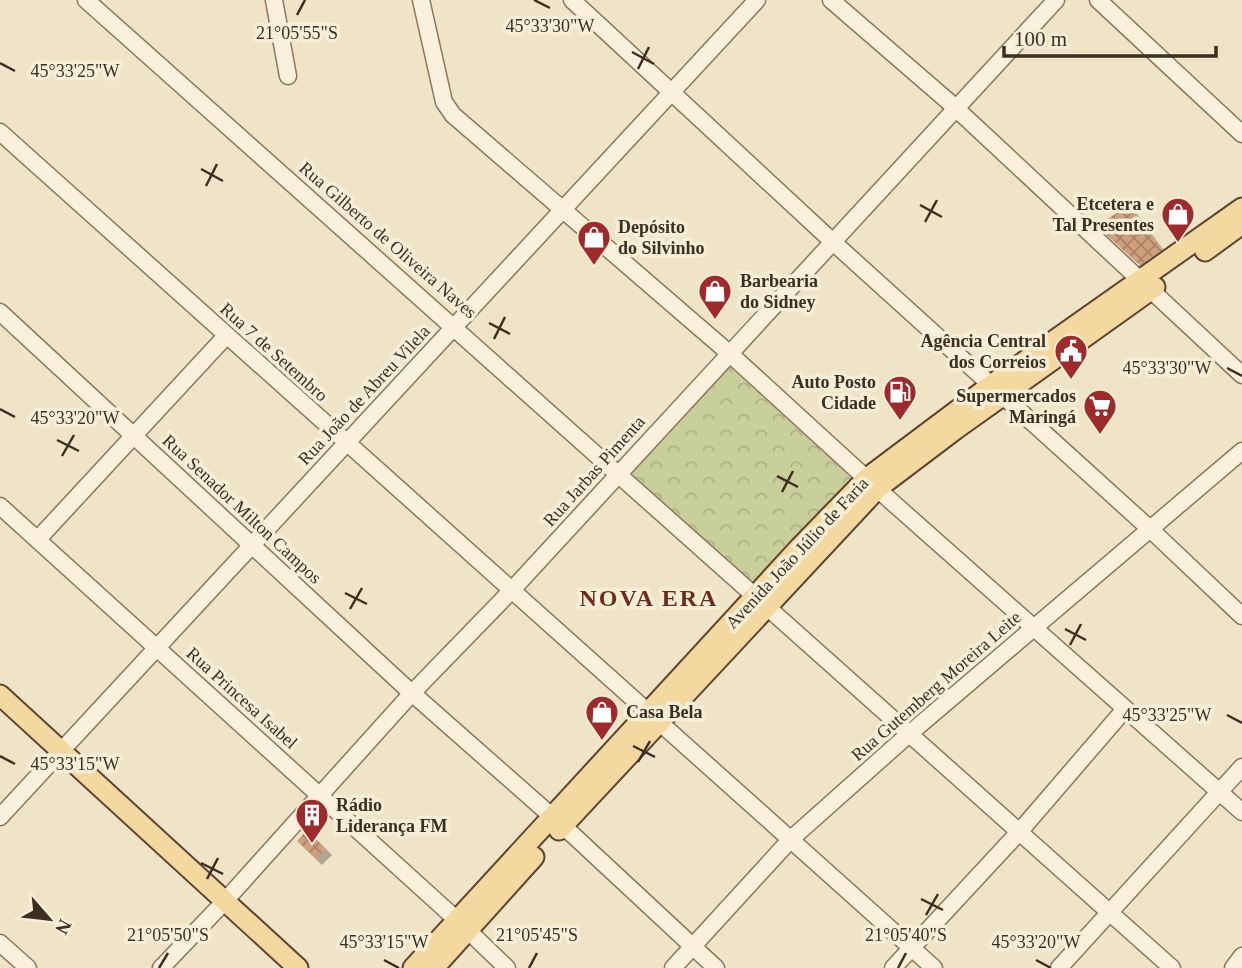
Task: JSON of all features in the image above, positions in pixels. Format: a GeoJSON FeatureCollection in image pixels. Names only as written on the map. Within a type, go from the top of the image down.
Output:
{"type":"FeatureCollection","features":[{"type":"Feature","properties":{"kind":"main road","name":"Avenida João Júlio de Faria"},"geometry":{"type":"LineString","coordinates":[[1146,286],[1242,208]]}},
{"type":"Feature","properties":{"kind":"main road","name":"Avenida João Júlio de Faria"},"geometry":{"type":"LineString","coordinates":[[413,968],[462,925],[872,483],[997,390],[1146,286],[1242,224]]}},
{"type":"Feature","properties":{"kind":"main road"},"geometry":{"type":"LineString","coordinates":[[0,695],[298,968]]}},
{"type":"Feature","properties":{"kind":"main road","name":"Avenida João Júlio de Faria"},"geometry":{"type":"LineString","coordinates":[[435,968],[462,925]]}},
{"type":"Feature","properties":{"kind":"street","name":"Rua Gilberto de Oliveira Naves"},"geometry":{"type":"LineString","coordinates":[[86,0],[454,325],[1172,968]]}},
{"type":"Feature","properties":{"kind":"street"},"geometry":{"type":"LineString","coordinates":[[274,0],[288,76]]}},
{"type":"Feature","properties":{"kind":"street"},"geometry":{"type":"LineString","coordinates":[[421,0],[444,103],[453,115],[729,353],[1242,812]]}},
{"type":"Feature","properties":{"kind":"street"},"geometry":{"type":"LineString","coordinates":[[572,0],[1242,616]]}},
{"type":"Feature","properties":{"kind":"street","name":"Rua João de Abreu Vilela"},"geometry":{"type":"LineString","coordinates":[[0,817],[757,0]]}},
{"type":"Feature","properties":{"kind":"street"},"geometry":{"type":"LineString","coordinates":[[831,0],[956,108],[1242,376]]}},
{"type":"Feature","properties":{"kind":"street","name":"Rua Jarbas Pimenta"},"geometry":{"type":"LineString","coordinates":[[160,968],[224,902],[412,694],[511,591],[1056,0]]}},
{"type":"Feature","properties":{"kind":"street"},"geometry":{"type":"LineString","coordinates":[[1098,0],[1242,134]]}},
{"type":"Feature","properties":{"kind":"street","name":"Rua 7 de Setembro"},"geometry":{"type":"LineString","coordinates":[[0,132],[934,968]]}},
{"type":"Feature","properties":{"kind":"street","name":"Rua Senador Milton Campos"},"geometry":{"type":"LineString","coordinates":[[0,312],[412,694],[558,822],[716,968]]}},
{"type":"Feature","properties":{"kind":"street"},"geometry":{"type":"LineString","coordinates":[[38,539],[226,336]]}},
{"type":"Feature","properties":{"kind":"street","name":"Rua Gutemberg Moreira Leite"},"geometry":{"type":"LineString","coordinates":[[673,968],[791,839],[909,734],[1242,451]]}},
{"type":"Feature","properties":{"kind":"street","name":"Rua Princesa Isabel"},"geometry":{"type":"LineString","coordinates":[[0,506],[507,968]]}},
{"type":"Feature","properties":{"kind":"street"},"geometry":{"type":"LineString","coordinates":[[892,968],[1020,831],[1125,709]]}},
{"type":"Feature","properties":{"kind":"street"},"geometry":{"type":"LineString","coordinates":[[1059,968],[1242,767]]}},
{"type":"Feature","properties":{"kind":"street"},"geometry":{"type":"LineString","coordinates":[[0,943],[28,968]]}},
{"type":"Feature","properties":{"kind":"street"},"geometry":{"type":"LineString","coordinates":[[1233,968],[1242,956]]}},
{"type":"Feature","properties":{"kind":"green space"},"geometry":{"type":"Polygon","coordinates":[[[729,361],[861,480],[755,590],[625,469],[729,361]]]}},
{"type":"Feature","properties":{"kind":"building"},"geometry":{"type":"Polygon","coordinates":[[[1129,205],[1162,250],[1140,265],[1097,226],[1129,205]]]}},
{"type":"Feature","properties":{"kind":"building","name":"Rádio Liderança FM"},"geometry":{"type":"Polygon","coordinates":[[[307,830],[326,849],[316,859],[297,841],[307,830]]]}},
{"type":"Feature","properties":{"kind":"place","name":"Etcetera e Tal Presentes"},"geometry":{"type":"Point","coordinates":[1178,244]}},
{"type":"Feature","properties":{"kind":"place","name":"Depósito do Silvinho"},"geometry":{"type":"Point","coordinates":[594,267]}},
{"type":"Feature","properties":{"kind":"place","name":"Barbearia do Sidney"},"geometry":{"type":"Point","coordinates":[715,321]}},
{"type":"Feature","properties":{"kind":"place","name":"Agência Central dos Correios"},"geometry":{"type":"Point","coordinates":[1071,381]}},
{"type":"Feature","properties":{"kind":"place","name":"Auto Posto Cidade"},"geometry":{"type":"Point","coordinates":[900,422]}},
{"type":"Feature","properties":{"kind":"place","name":"Supermercados Maringá"},"geometry":{"type":"Point","coordinates":[1100,436]}},
{"type":"Feature","properties":{"kind":"place","name":"Casa Bela"},"geometry":{"type":"Point","coordinates":[602,742]}},
{"type":"Feature","properties":{"kind":"place","name":"Rádio Liderança FM"},"geometry":{"type":"Point","coordinates":[312,845]}},
{"type":"Feature","properties":{"kind":"district","name":"NOVA ERA"},"geometry":{"type":"Point","coordinates":[649,598]}}]}
